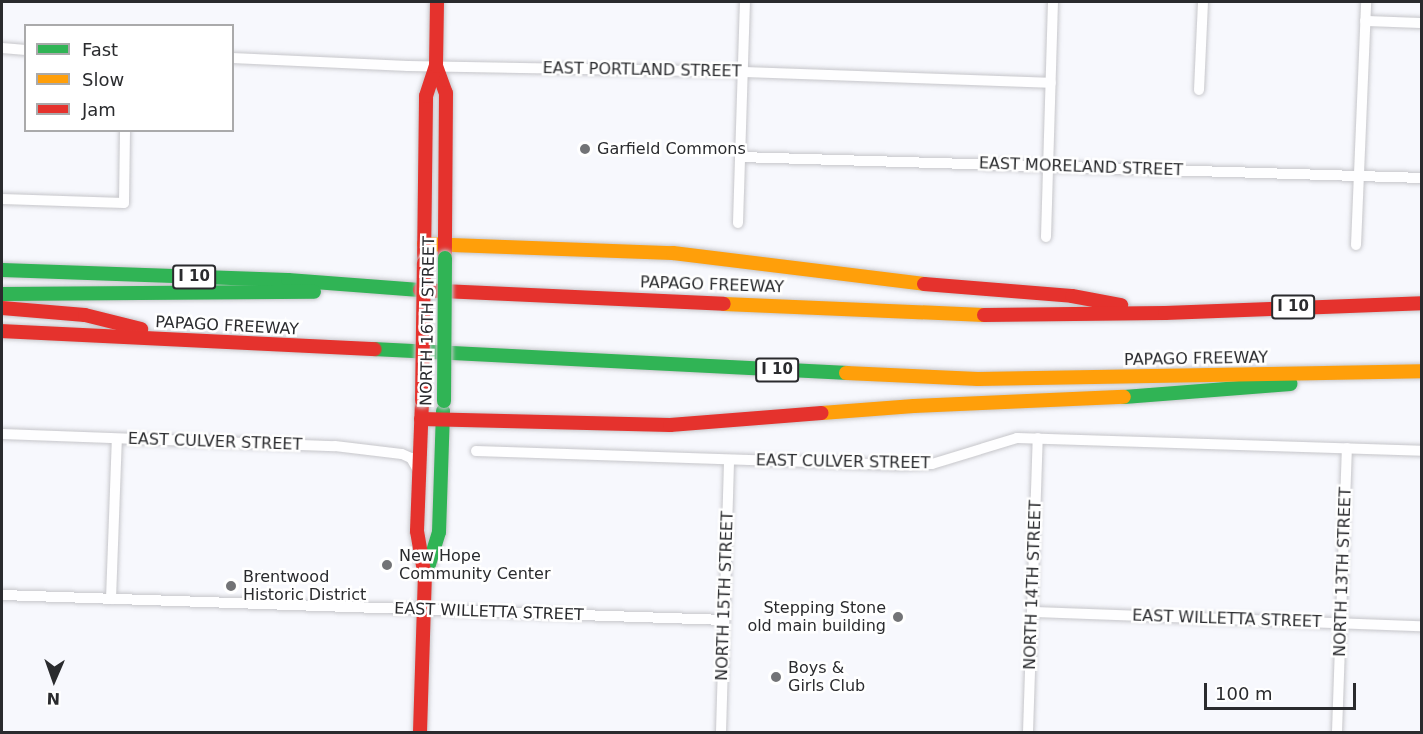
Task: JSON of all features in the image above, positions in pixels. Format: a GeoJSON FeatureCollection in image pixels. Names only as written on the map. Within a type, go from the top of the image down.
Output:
{"type":"FeatureCollection","features":[{"type":"Feature","properties":{"kind":"main road","name":"NORTH 16TH STREET"},"geometry":{"type":"LineString","coordinates":[[420,732],[425,577],[417,531],[422,400],[426,96],[436,66],[437,2]]}},
{"type":"Feature","properties":{"kind":"main road","name":"NORTH 16TH STREET"},"geometry":{"type":"LineString","coordinates":[[425,577],[439,532],[444,401],[446,93],[436,66]]}},
{"type":"Feature","properties":{"kind":"main road"},"geometry":{"type":"LineString","coordinates":[[424,244],[702,256],[919,284],[1072,296],[1165,313]]}},
{"type":"Feature","properties":{"kind":"main road","name":"PAPAGO FREEWAY"},"geometry":{"type":"LineString","coordinates":[[2,270],[288,280],[370,288],[978,315],[1165,313],[1422,303]]}},
{"type":"Feature","properties":{"kind":"main road"},"geometry":{"type":"LineString","coordinates":[[2,294],[295,294],[370,288]]}},
{"type":"Feature","properties":{"kind":"main road"},"geometry":{"type":"LineString","coordinates":[[2,308],[85,315],[185,340]]}},
{"type":"Feature","properties":{"kind":"main road","name":"PAPAGO FREEWAY"},"geometry":{"type":"LineString","coordinates":[[2,331],[978,379],[1422,371]]}},
{"type":"Feature","properties":{"kind":"main road"},"geometry":{"type":"LineString","coordinates":[[421,418],[627,426],[680,424],[914,406],[1168,395],[1272,386],[1370,371]]}},
{"type":"Feature","properties":{"kind":"street"},"geometry":{"type":"LineString","coordinates":[[738,223],[745,2]]}},
{"type":"Feature","properties":{"kind":"street"},"geometry":{"type":"LineString","coordinates":[[1046,237],[1053,2]]}},
{"type":"Feature","properties":{"kind":"street"},"geometry":{"type":"LineString","coordinates":[[1199,90],[1203,2]]}},
{"type":"Feature","properties":{"kind":"street"},"geometry":{"type":"LineString","coordinates":[[1356,245],[1366,2]]}},
{"type":"Feature","properties":{"kind":"street"},"geometry":{"type":"LineString","coordinates":[[1365,21],[1422,23]]}},
{"type":"Feature","properties":{"kind":"street"},"geometry":{"type":"LineString","coordinates":[[2,48],[24,50]]}},
{"type":"Feature","properties":{"kind":"street","name":"EAST PORTLAND STREET"},"geometry":{"type":"LineString","coordinates":[[234,58],[1051,83]]}},
{"type":"Feature","properties":{"kind":"street"},"geometry":{"type":"LineString","coordinates":[[2,199],[124,203],[125,132]]}},
{"type":"Feature","properties":{"kind":"street","name":"EAST MORELAND STREET"},"geometry":{"type":"LineString","coordinates":[[740,157],[1422,178]]}},
{"type":"Feature","properties":{"kind":"street","name":"EAST CULVER STREET"},"geometry":{"type":"LineString","coordinates":[[2,434],[334,446],[395,453],[411,459],[419,472]]}},
{"type":"Feature","properties":{"kind":"street","name":"EAST CULVER STREET"},"geometry":{"type":"LineString","coordinates":[[476,451],[932,464],[1009,440],[1038,438],[1422,451]]}},
{"type":"Feature","properties":{"kind":"street","name":"NORTH 14TH STREET"},"geometry":{"type":"LineString","coordinates":[[1028,732],[1038,438]]}},
{"type":"Feature","properties":{"kind":"street"},"geometry":{"type":"LineString","coordinates":[[111,599],[117,439]]}},
{"type":"Feature","properties":{"kind":"street","name":"NORTH 13TH STREET"},"geometry":{"type":"LineString","coordinates":[[1337,732],[1347,448]]}},
{"type":"Feature","properties":{"kind":"street","name":"NORTH 15TH STREET"},"geometry":{"type":"LineString","coordinates":[[721,732],[729,460]]}},
{"type":"Feature","properties":{"kind":"street","name":"EAST WILLETTA STREET"},"geometry":{"type":"LineString","coordinates":[[2,596],[724,620]]}},
{"type":"Feature","properties":{"kind":"street","name":"EAST WILLETTA STREET"},"geometry":{"type":"LineString","coordinates":[[1033,612],[1422,626]]}},
{"type":"Feature","properties":{"kind":"traffic: fast"},"geometry":{"type":"LineString","coordinates":[[444,401],[445,258]]}},
{"type":"Feature","properties":{"kind":"traffic: fast"},"geometry":{"type":"LineString","coordinates":[[2,270],[288,280],[420,290]]}},
{"type":"Feature","properties":{"kind":"traffic: fast"},"geometry":{"type":"LineString","coordinates":[[2,294],[314,292]]}},
{"type":"Feature","properties":{"kind":"traffic: fast"},"geometry":{"type":"LineString","coordinates":[[375,349],[846,373]]}},
{"type":"Feature","properties":{"kind":"traffic: fast"},"geometry":{"type":"LineString","coordinates":[[1124,397],[1290,384]]}},
{"type":"Feature","properties":{"kind":"traffic: fast"},"geometry":{"type":"LineString","coordinates":[[426,574],[439,532],[443,411]]}},
{"type":"Feature","properties":{"kind":"traffic: slow"},"geometry":{"type":"LineString","coordinates":[[424,244],[673,253],[924,284]]}},
{"type":"Feature","properties":{"kind":"traffic: slow"},"geometry":{"type":"LineString","coordinates":[[724,304],[984,315]]}},
{"type":"Feature","properties":{"kind":"traffic: slow"},"geometry":{"type":"LineString","coordinates":[[846,373],[978,379],[1422,371]]}},
{"type":"Feature","properties":{"kind":"traffic: slow"},"geometry":{"type":"LineString","coordinates":[[822,413],[914,406],[1124,397]]}},
{"type":"Feature","properties":{"kind":"traffic: jam"},"geometry":{"type":"LineString","coordinates":[[424,263],[426,96],[436,66],[437,2]]}},
{"type":"Feature","properties":{"kind":"traffic: jam"},"geometry":{"type":"LineString","coordinates":[[436,66],[446,93],[445,255]]}},
{"type":"Feature","properties":{"kind":"traffic: jam"},"geometry":{"type":"LineString","coordinates":[[422,400],[424,263]]}},
{"type":"Feature","properties":{"kind":"traffic: jam"},"geometry":{"type":"LineString","coordinates":[[924,284],[1072,296],[1121,305]]}},
{"type":"Feature","properties":{"kind":"traffic: jam"},"geometry":{"type":"LineString","coordinates":[[420,290],[724,304]]}},
{"type":"Feature","properties":{"kind":"traffic: jam"},"geometry":{"type":"LineString","coordinates":[[984,315],[1165,313],[1422,303]]}},
{"type":"Feature","properties":{"kind":"traffic: jam"},"geometry":{"type":"LineString","coordinates":[[2,308],[85,315],[141,329]]}},
{"type":"Feature","properties":{"kind":"traffic: jam"},"geometry":{"type":"LineString","coordinates":[[2,331],[375,349]]}},
{"type":"Feature","properties":{"kind":"traffic: jam"},"geometry":{"type":"LineString","coordinates":[[420,732],[425,577],[417,531],[422,400]]}},
{"type":"Feature","properties":{"kind":"traffic: jam"},"geometry":{"type":"LineString","coordinates":[[421,419],[670,425],[822,413]]}},
{"type":"Feature","properties":{"kind":"place","name":"Garfield Commons"},"geometry":{"type":"Point","coordinates":[585,149]}},
{"type":"Feature","properties":{"kind":"place","name":"New Hope Community Center"},"geometry":{"type":"Point","coordinates":[387,565]}},
{"type":"Feature","properties":{"kind":"place","name":"Brentwood Historic District"},"geometry":{"type":"Point","coordinates":[231,586]}},
{"type":"Feature","properties":{"kind":"place","name":"Stepping Stone old main building"},"geometry":{"type":"Point","coordinates":[898,617]}},
{"type":"Feature","properties":{"kind":"place","name":"Boys & Girls Club"},"geometry":{"type":"Point","coordinates":[776,677]}}]}
